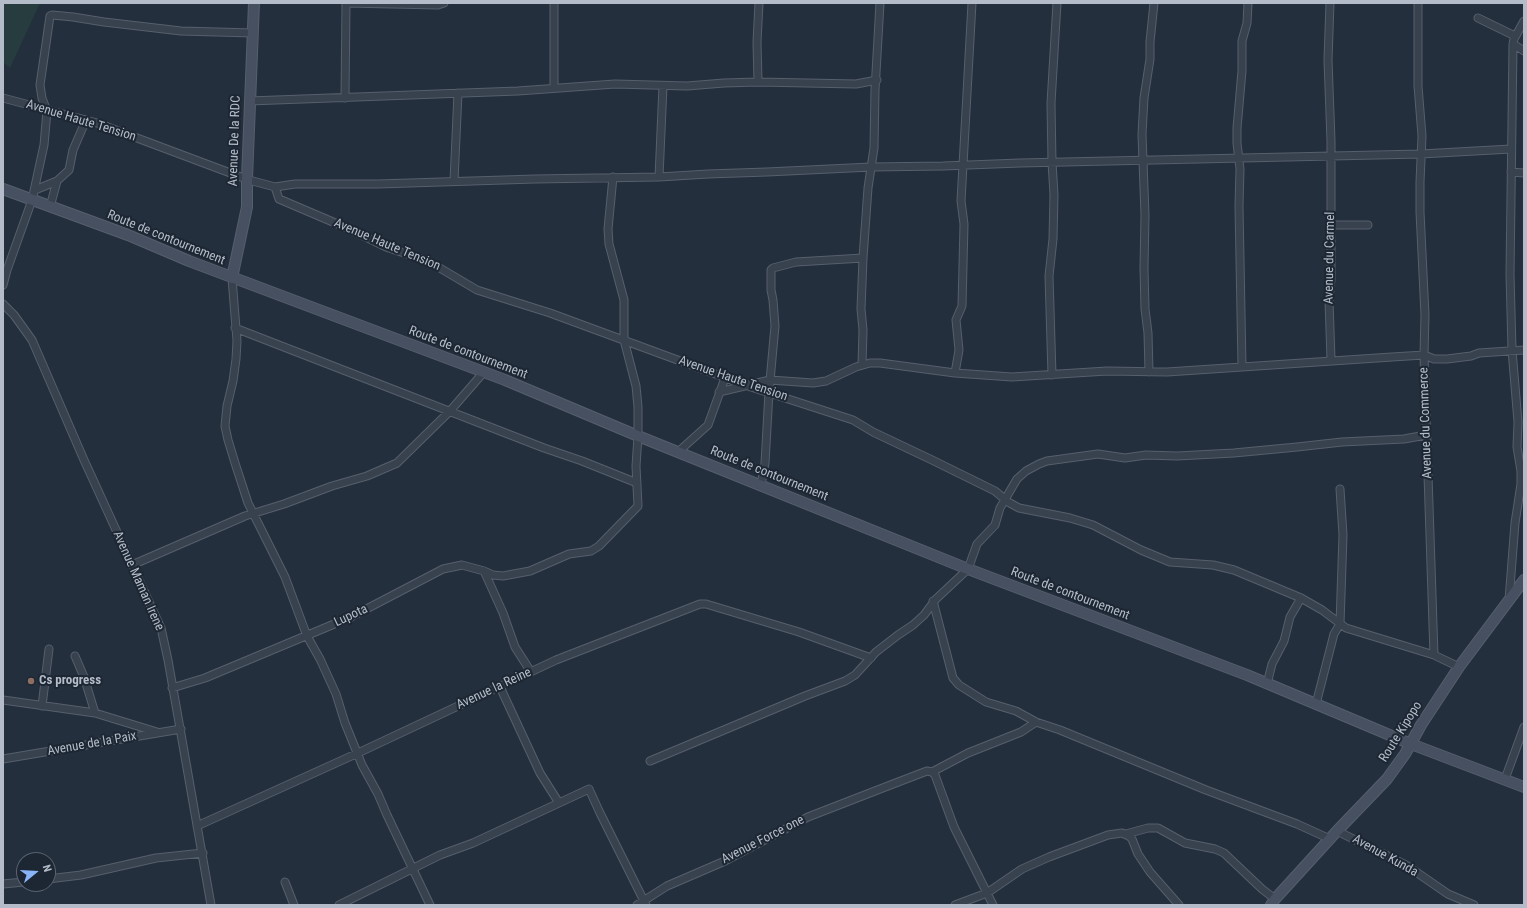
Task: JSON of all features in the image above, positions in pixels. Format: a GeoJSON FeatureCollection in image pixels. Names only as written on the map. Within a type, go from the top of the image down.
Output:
{"type":"FeatureCollection","features":[{"type":"Feature","properties":{"kind":"street","name":"Avenue De la RDC"},"geometry":{"type":"LineString","coordinates":[[232,278],[247,207],[246,179],[254,3]]}},
{"type":"Feature","properties":{"kind":"street"},"geometry":{"type":"LineString","coordinates":[[345,98],[346,3],[438,5],[444,3]]}},
{"type":"Feature","properties":{"kind":"street"},"geometry":{"type":"LineString","coordinates":[[554,3],[554,88]]}},
{"type":"Feature","properties":{"kind":"street"},"geometry":{"type":"LineString","coordinates":[[758,82],[757,38],[759,3]]}},
{"type":"Feature","properties":{"kind":"street"},"geometry":{"type":"LineString","coordinates":[[862,365],[863,330],[861,309],[863,258],[874,148],[875,90],[877,80],[880,3]]}},
{"type":"Feature","properties":{"kind":"street"},"geometry":{"type":"LineString","coordinates":[[955,373],[959,350],[956,320],[962,306],[964,224],[961,201],[972,3]]}},
{"type":"Feature","properties":{"kind":"street"},"geometry":{"type":"LineString","coordinates":[[1052,375],[1049,276],[1053,239],[1054,195],[1051,103],[1057,3]]}},
{"type":"Feature","properties":{"kind":"street"},"geometry":{"type":"LineString","coordinates":[[1149,372],[1148,333],[1145,309],[1145,215],[1142,134],[1144,98],[1150,58],[1154,3]]}},
{"type":"Feature","properties":{"kind":"street"},"geometry":{"type":"LineString","coordinates":[[1242,367],[1239,206],[1240,169],[1237,128],[1242,71],[1242,41],[1247,23],[1248,3]]}},
{"type":"Feature","properties":{"kind":"street","name":"Avenue du Carmel"},"geometry":{"type":"LineString","coordinates":[[1330,3],[1328,60],[1331,278],[1329,300],[1331,360]]}},
{"type":"Feature","properties":{"kind":"street","name":"Avenue du Commerce"},"geometry":{"type":"LineString","coordinates":[[1418,3],[1418,86],[1422,130],[1420,191],[1421,253],[1425,315],[1424,355],[1426,435],[1434,655]]}},
{"type":"Feature","properties":{"kind":"street"},"geometry":{"type":"LineString","coordinates":[[3,285],[34,195],[44,145],[47,110],[42,98],[40,85],[50,16],[52,15],[181,31],[253,33]]}},
{"type":"Feature","properties":{"kind":"street"},"geometry":{"type":"LineString","coordinates":[[1478,18],[1515,36]]}},
{"type":"Feature","properties":{"kind":"street"},"geometry":{"type":"LineString","coordinates":[[1509,600],[1515,523],[1521,484],[1521,471],[1517,447],[1518,422],[1512,350],[1510,244],[1513,44],[1515,36],[1524,21]]}},
{"type":"Feature","properties":{"kind":"street"},"geometry":{"type":"LineString","coordinates":[[1513,44],[1524,51]]}},
{"type":"Feature","properties":{"kind":"street"},"geometry":{"type":"LineString","coordinates":[[250,102],[458,93],[615,84],[687,86],[758,82],[856,84],[877,80]]}},
{"type":"Feature","properties":{"kind":"street"},"geometry":{"type":"LineString","coordinates":[[659,178],[663,86]]}},
{"type":"Feature","properties":{"kind":"street"},"geometry":{"type":"LineString","coordinates":[[454,181],[458,93]]}},
{"type":"Feature","properties":{"kind":"street","name":"Avenue Haute Tension"},"geometry":{"type":"LineString","coordinates":[[3,98],[86,120],[185,155],[246,179],[275,187],[279,199],[348,228],[386,247],[428,261],[477,290],[550,313],[725,378],[824,409],[858,422],[873,432],[995,491],[1004,500],[1019,508],[1070,518],[1094,525],[1160,559],[1170,562],[1213,565],[1227,568],[1301,598],[1322,610],[1350,630],[1434,655],[1459,667]]}},
{"type":"Feature","properties":{"kind":"street"},"geometry":{"type":"LineString","coordinates":[[34,195],[56,181],[68,170],[73,150],[86,120]]}},
{"type":"Feature","properties":{"kind":"street"},"geometry":{"type":"LineString","coordinates":[[275,187],[295,184],[378,184],[613,177],[659,178],[701,174],[788,172],[871,166],[1421,154],[1511,149]]}},
{"type":"Feature","properties":{"kind":"street"},"geometry":{"type":"LineString","coordinates":[[1511,172],[1524,172]]}},
{"type":"Feature","properties":{"kind":"street","name":"Lupota"},"geometry":{"type":"LineString","coordinates":[[172,688],[205,678],[351,617],[443,569],[462,566],[484,571],[493,575],[503,576],[530,571],[556,558],[576,552],[591,552],[599,546],[638,506],[636,386],[624,340],[624,300],[609,244],[608,229],[613,177]]}},
{"type":"Feature","properties":{"kind":"street"},"geometry":{"type":"LineString","coordinates":[[50,207],[56,181]]}},
{"type":"Feature","properties":{"kind":"street","name":"Route de contournement"},"geometry":{"type":"LineString","coordinates":[[3,189],[34,195],[50,207],[128,235],[232,278],[505,380],[638,436],[968,569],[1267,684],[1411,744],[1524,787]]}},
{"type":"Feature","properties":{"kind":"street"},"geometry":{"type":"LineString","coordinates":[[1330,226],[1368,225]]}},
{"type":"Feature","properties":{"kind":"street"},"geometry":{"type":"LineString","coordinates":[[761,485],[765,463],[775,321],[771,290],[772,269],[801,261],[863,258]]}},
{"type":"Feature","properties":{"kind":"street"},"geometry":{"type":"LineString","coordinates":[[232,278],[237,341],[233,381],[227,406],[225,426],[234,463],[248,504],[285,577],[300,613],[307,636],[333,687],[345,723],[362,765],[378,794],[430,905]]}},
{"type":"Feature","properties":{"kind":"street","name":"Avenue Maman Irene"},"geometry":{"type":"LineString","coordinates":[[3,304],[14,315],[32,340],[161,628],[181,729],[211,905]]}},
{"type":"Feature","properties":{"kind":"street"},"geometry":{"type":"LineString","coordinates":[[235,328],[544,448],[582,461],[637,484]]}},
{"type":"Feature","properties":{"kind":"street"},"geometry":{"type":"LineString","coordinates":[[719,392],[770,380],[813,383],[826,381],[862,365],[880,363],[955,373],[1006,377],[1107,371],[1167,372],[1424,355],[1434,359],[1447,359],[1512,350],[1524,350]]}},
{"type":"Feature","properties":{"kind":"street"},"geometry":{"type":"LineString","coordinates":[[132,565],[253,514],[332,486],[367,476],[397,463],[450,411],[483,373]]}},
{"type":"Feature","properties":{"kind":"street"},"geometry":{"type":"LineString","coordinates":[[678,452],[708,425],[725,378]]}},
{"type":"Feature","properties":{"kind":"street"},"geometry":{"type":"LineString","coordinates":[[650,761],[805,696],[845,681],[855,675],[894,637],[913,625],[924,615],[933,601],[968,569],[977,544],[995,525],[1000,508],[1017,479],[1026,471],[1047,461],[1098,454],[1125,458],[1146,455],[1177,456],[1234,453],[1426,435]]}},
{"type":"Feature","properties":{"kind":"street"},"geometry":{"type":"LineString","coordinates":[[1316,704],[1334,634],[1340,624],[1343,535],[1340,489]]}},
{"type":"Feature","properties":{"kind":"street"},"geometry":{"type":"LineString","coordinates":[[484,571],[515,647],[531,672]]}},
{"type":"Feature","properties":{"kind":"street","name":"Route Kipopo"},"geometry":{"type":"LineString","coordinates":[[1273,902],[1337,831],[1387,779],[1405,754],[1421,725],[1459,667],[1524,580]]}},
{"type":"Feature","properties":{"kind":"street"},"geometry":{"type":"LineString","coordinates":[[1267,684],[1272,664],[1284,641],[1290,617],[1301,598]]}},
{"type":"Feature","properties":{"kind":"street"},"geometry":{"type":"LineString","coordinates":[[933,601],[951,674],[955,682],[992,705],[1016,711],[1036,722],[1060,730],[1206,790],[1297,824],[1330,839]]}},
{"type":"Feature","properties":{"kind":"street","name":"Avenue la Reine"},"geometry":{"type":"LineString","coordinates":[[197,826],[358,754],[531,672],[614,636],[700,604],[706,604],[799,632],[871,658]]}},
{"type":"Feature","properties":{"kind":"street"},"geometry":{"type":"LineString","coordinates":[[42,706],[49,649]]}},
{"type":"Feature","properties":{"kind":"street"},"geometry":{"type":"LineString","coordinates":[[75,656],[84,677],[95,714]]}},
{"type":"Feature","properties":{"kind":"street"},"geometry":{"type":"LineString","coordinates":[[500,687],[540,773],[559,803]]}},
{"type":"Feature","properties":{"kind":"street"},"geometry":{"type":"LineString","coordinates":[[3,700],[95,714],[159,732]]}},
{"type":"Feature","properties":{"kind":"street","name":"Avenue Force one"},"geometry":{"type":"LineString","coordinates":[[637,905],[645,903],[667,886],[725,861],[808,817],[927,771],[932,772],[968,753],[1021,732],[1036,722]]}},
{"type":"Feature","properties":{"kind":"street"},"geometry":{"type":"LineString","coordinates":[[1505,779],[1524,727]]}},
{"type":"Feature","properties":{"kind":"street","name":"Avenue de la Paix"},"geometry":{"type":"LineString","coordinates":[[3,759],[181,729]]}},
{"type":"Feature","properties":{"kind":"street"},"geometry":{"type":"LineString","coordinates":[[932,772],[935,775],[954,827],[993,905]]}},
{"type":"Feature","properties":{"kind":"street"},"geometry":{"type":"LineString","coordinates":[[339,905],[440,855],[473,843],[589,789],[645,903]]}},
{"type":"Feature","properties":{"kind":"street"},"geometry":{"type":"LineString","coordinates":[[955,905],[986,893],[1022,869],[1049,857],[1108,835],[1116,833],[1126,834],[1143,829],[1158,828],[1185,843],[1215,849],[1224,853],[1262,889],[1273,902]]}},
{"type":"Feature","properties":{"kind":"street","name":"Avenue Kunda"},"geometry":{"type":"LineString","coordinates":[[1337,831],[1406,865],[1448,894],[1474,905]]}},
{"type":"Feature","properties":{"kind":"street"},"geometry":{"type":"LineString","coordinates":[[1126,834],[1132,839],[1138,854],[1150,872],[1179,905]]}},
{"type":"Feature","properties":{"kind":"street"},"geometry":{"type":"LineString","coordinates":[[56,878],[81,875],[156,858],[203,853]]}},
{"type":"Feature","properties":{"kind":"street"},"geometry":{"type":"LineString","coordinates":[[284,882],[294,905]]}},
{"type":"Feature","properties":{"kind":"street"},"geometry":{"type":"LineString","coordinates":[[3,884],[16,883]]}},
{"type":"Feature","properties":{"kind":"green space"},"geometry":{"type":"Polygon","coordinates":[[[3,3],[40,3],[10,68],[3,62],[3,3]]]}},
{"type":"Feature","properties":{"kind":"place","name":"Cs progress"},"geometry":{"type":"Point","coordinates":[31,681]}}]}
